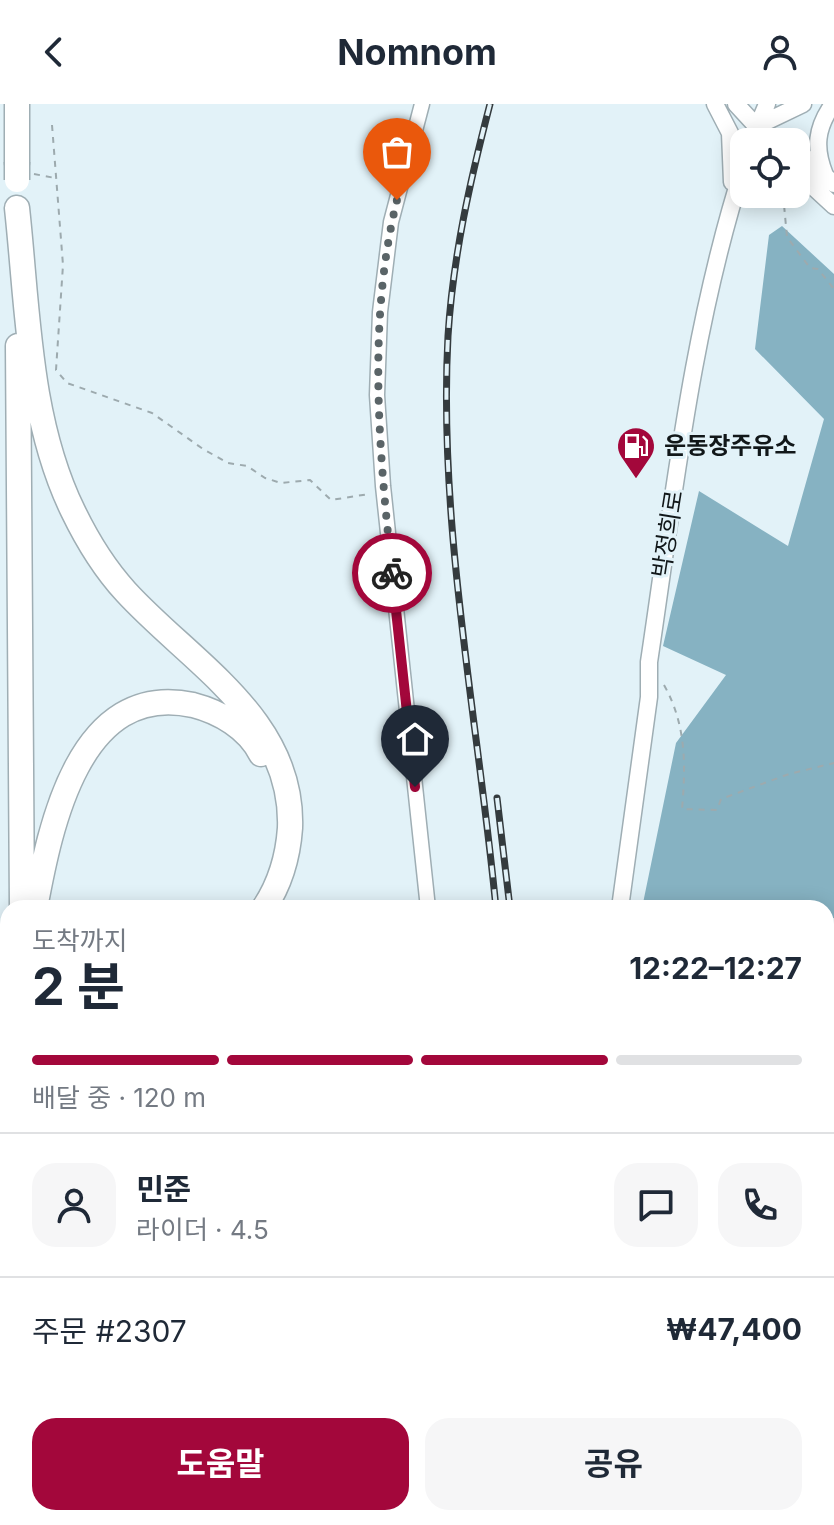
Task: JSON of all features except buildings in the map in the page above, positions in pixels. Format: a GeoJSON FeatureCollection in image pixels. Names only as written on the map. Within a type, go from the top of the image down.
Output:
{"type":"FeatureCollection","features":[{"type":"Feature","properties":{"kind":"highway"},"geometry":{"type":"LineString","coordinates":[[17,104],[22,900]]}},
{"type":"Feature","properties":{"kind":"highway"},"geometry":{"type":"LineString","coordinates":[[17,208],[37,398],[46,437],[72,510],[91,546],[124,590],[251,713],[283,774],[289,794],[289,840],[280,878],[268,900]]}},
{"type":"Feature","properties":{"kind":"highway"},"geometry":{"type":"LineString","coordinates":[[37,900],[55,821],[80,760],[113,720],[138,708],[168,703],[220,714],[247,734],[265,761],[274,786],[277,832],[266,878],[253,900]]}},
{"type":"Feature","properties":{"kind":"highway"},"geometry":{"type":"LineString","coordinates":[[0,1512],[0,1525]]}},
{"type":"Feature","properties":{"kind":"street"},"geometry":{"type":"LineString","coordinates":[[422,104],[391,222],[380,312],[377,395],[384,491],[427,900]]}},
{"type":"Feature","properties":{"kind":"street"},"geometry":{"type":"LineString","coordinates":[[715,104],[730,133],[733,149],[730,214]]}},
{"type":"Feature","properties":{"kind":"street"},"geometry":{"type":"LineString","coordinates":[[736,104],[750,128]]}},
{"type":"Feature","properties":{"kind":"street"},"geometry":{"type":"LineString","coordinates":[[757,128],[767,104]]}},
{"type":"Feature","properties":{"kind":"street"},"geometry":{"type":"LineString","coordinates":[[764,128],[803,104]]}},
{"type":"Feature","properties":{"kind":"street"},"geometry":{"type":"LineString","coordinates":[[833,104],[819,130],[817,145],[834,206]]}},
{"type":"Feature","properties":{"kind":"street"},"geometry":{"type":"LineString","coordinates":[[810,165],[826,183]]}},
{"type":"Feature","properties":{"kind":"street","name":"박정희로"},"geometry":{"type":"LineString","coordinates":[[621,900],[649,697],[649,662],[689,395],[710,288],[732,208]]}},
{"type":"Feature","properties":{"kind":"street"},"geometry":{"type":"LineString","coordinates":[[730,214],[734,208]]}},
{"type":"Feature","properties":{"kind":"path"},"geometry":{"type":"LineString","coordinates":[[52,125],[63,265],[56,370],[59,376],[67,383],[152,413],[203,449],[228,463],[247,466],[265,478],[281,483],[310,480],[331,500],[384,491]]}},
{"type":"Feature","properties":{"kind":"path"},"geometry":{"type":"LineString","coordinates":[[784,208],[787,237],[810,268],[818,269],[834,289]]}},
{"type":"Feature","properties":{"kind":"path"},"geometry":{"type":"LineString","coordinates":[[649,662],[676,706],[681,724],[685,774],[682,809],[717,810],[721,799],[789,774],[834,763]]}},
{"type":"Feature","properties":{"kind":"shaded area"},"geometry":{"type":"Polygon","coordinates":[[[782,226],[834,274],[834,900],[644,900],[676,743],[726,675],[663,646],[699,491],[788,546],[824,419],[755,349],[769,235],[782,226]]]}},
{"type":"Feature","properties":{"kind":"railway"},"geometry":{"type":"LineString","coordinates":[[490,104],[458,248],[448,336],[446,407],[454,550],[495,900]]}},
{"type":"Feature","properties":{"kind":"railway"},"geometry":{"type":"LineString","coordinates":[[497,798],[509,900]]}},
{"type":"Feature","properties":{"kind":"way so far"},"geometry":{"type":"LineString","coordinates":[[392,573],[377,395],[380,312],[391,222],[397,200]]}},
{"type":"Feature","properties":{"kind":"place","name":"운동장주유소"},"geometry":{"type":"Point","coordinates":[636,480]}},
{"type":"Feature","properties":{"kind":"route"},"geometry":{"type":"LineString","coordinates":[[392,573],[415,787]]}}]}
